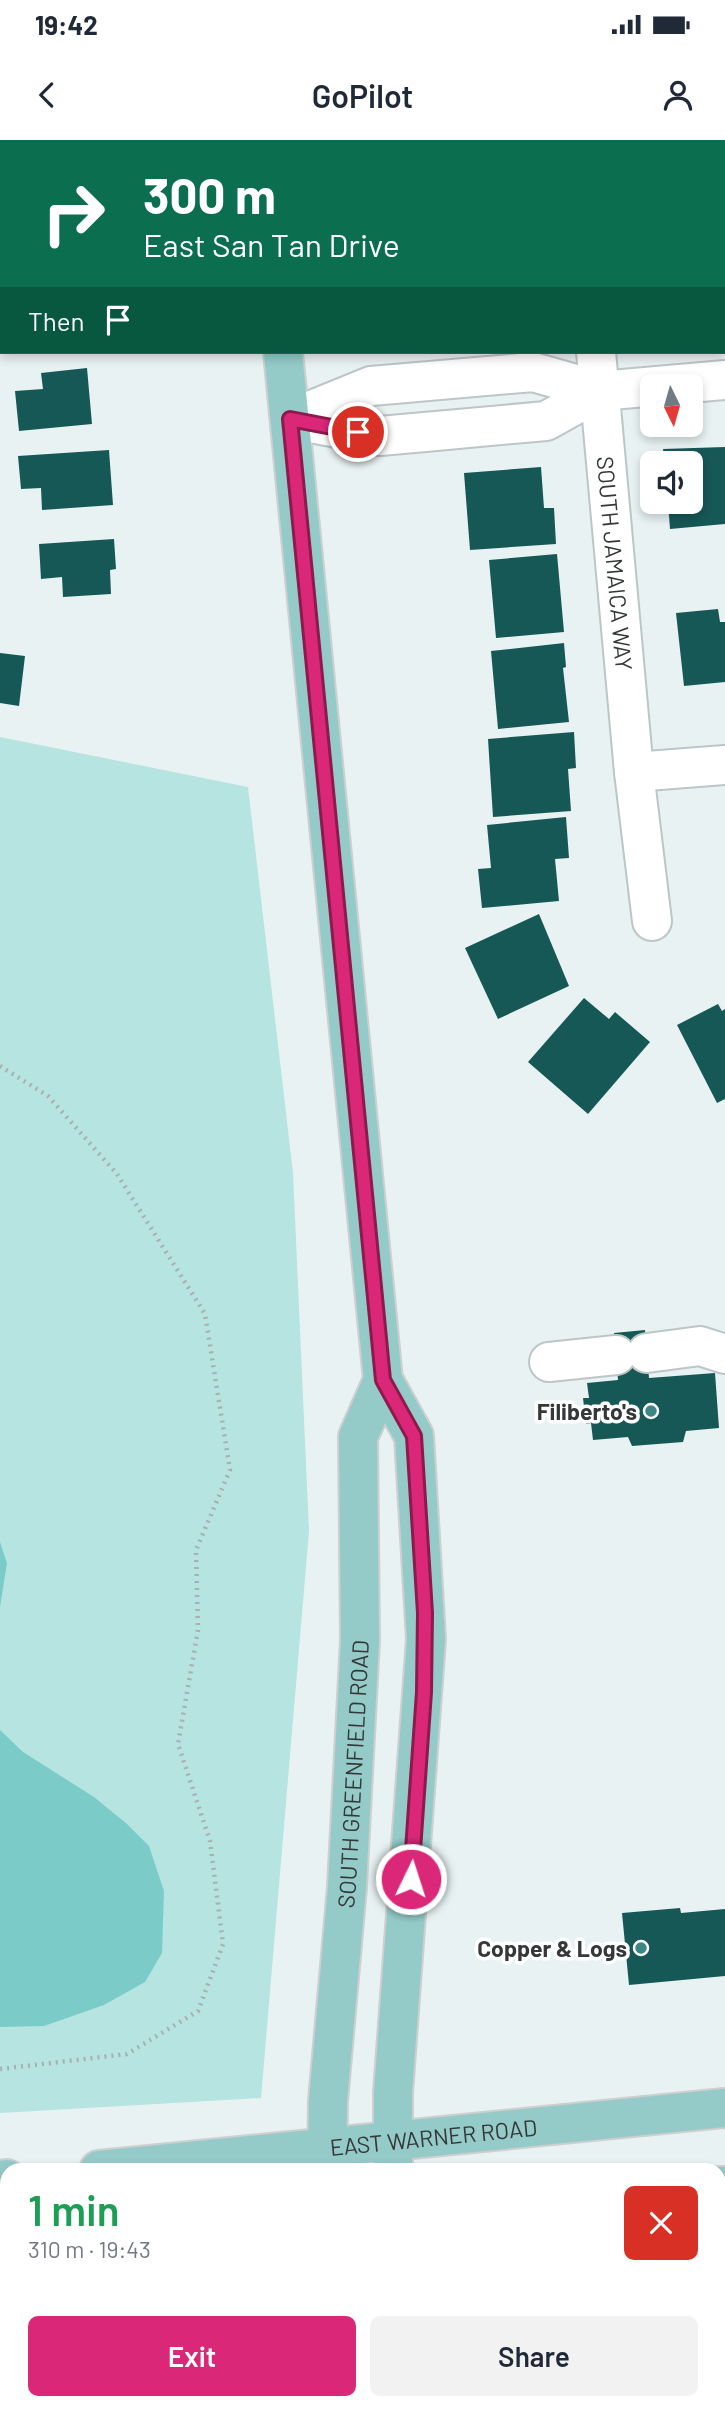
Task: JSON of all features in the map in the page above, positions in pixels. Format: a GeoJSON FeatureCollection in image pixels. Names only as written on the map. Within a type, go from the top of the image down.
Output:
{"type":"FeatureCollection","features":[{"type":"Feature","properties":{"kind":"main road","name":"SOUTH GREENFIELD ROAD"},"geometry":{"type":"LineString","coordinates":[[284,354],[383,1380],[414,1436],[426,1639],[393,2093],[393,2155]]}},
{"type":"Feature","properties":{"kind":"main road","name":"SOUTH GREENFIELD ROAD"},"geometry":{"type":"LineString","coordinates":[[328,2158],[328,2101],[347,1888],[360,1640],[358,1437],[383,1380]]}},
{"type":"Feature","properties":{"kind":"main road","name":"EAST WARNER ROAD"},"geometry":{"type":"LineString","coordinates":[[233,2163],[393,2155],[725,2108]]}},
{"type":"Feature","properties":{"kind":"street","name":"SOUTH JAMAICA WAY"},"geometry":{"type":"LineString","coordinates":[[596,354],[634,772],[652,921]]}},
{"type":"Feature","properties":{"kind":"street"},"geometry":{"type":"LineString","coordinates":[[290,419],[380,385],[533,372],[600,391],[725,380]]}},
{"type":"Feature","properties":{"kind":"street"},"geometry":{"type":"LineString","coordinates":[[290,419],[380,436],[547,421],[600,391]]}},
{"type":"Feature","properties":{"kind":"street"},"geometry":{"type":"LineString","coordinates":[[634,772],[725,765]]}},
{"type":"Feature","properties":{"kind":"street"},"geometry":{"type":"LineString","coordinates":[[549,1362],[700,1346],[725,1354]]}},
{"type":"Feature","properties":{"kind":"path"},"geometry":{"type":"LineString","coordinates":[[0,1066],[48,1096],[117,1174],[205,1314],[230,1470],[197,1550],[198,1630],[178,1744],[210,1840],[223,1944],[198,2011],[127,2054],[0,2069]]}},
{"type":"Feature","properties":{"kind":"shaded area"},"geometry":{"type":"Polygon","coordinates":[[[0,737],[248,787],[293,1173],[309,1531],[261,2098],[0,2113],[0,737]]]}},
{"type":"Feature","properties":{"kind":"shaded area"},"geometry":{"type":"Polygon","coordinates":[[[0,1542],[7,1563],[0,1607],[0,1542]]]}},
{"type":"Feature","properties":{"kind":"shaded area"},"geometry":{"type":"Polygon","coordinates":[[[0,1730],[23,1752],[94,1797],[127,1824],[149,1846],[164,1891],[162,1953],[145,1982],[104,2005],[44,2026],[0,2027],[0,1730]]]}},
{"type":"Feature","properties":{"kind":"building"},"geometry":{"type":"Polygon","coordinates":[[[87,368],[92,424],[19,431],[15,391],[43,389],[41,373],[87,368]]]}},
{"type":"Feature","properties":{"kind":"building"},"geometry":{"type":"Polygon","coordinates":[[[725,447],[725,524],[670,529],[669,514],[703,514],[703,451],[663,449],[725,447]]]}},
{"type":"Feature","properties":{"kind":"building"},"geometry":{"type":"Polygon","coordinates":[[[109,450],[113,505],[42,510],[41,488],[21,489],[18,456],[109,450]]]}},
{"type":"Feature","properties":{"kind":"building"},"geometry":{"type":"Polygon","coordinates":[[[541,467],[544,508],[554,508],[556,544],[470,550],[464,473],[541,467]]]}},
{"type":"Feature","properties":{"kind":"building"},"geometry":{"type":"Polygon","coordinates":[[[114,539],[116,569],[110,570],[111,594],[63,597],[62,577],[41,579],[39,544],[114,539]]]}},
{"type":"Feature","properties":{"kind":"building"},"geometry":{"type":"Polygon","coordinates":[[[557,554],[564,632],[496,638],[489,560],[557,554]]]}},
{"type":"Feature","properties":{"kind":"building"},"geometry":{"type":"Polygon","coordinates":[[[718,609],[720,622],[725,622],[725,682],[684,686],[676,613],[718,609]]]}},
{"type":"Feature","properties":{"kind":"building"},"geometry":{"type":"Polygon","coordinates":[[[564,643],[566,667],[563,668],[569,722],[498,729],[491,651],[564,643]]]}},
{"type":"Feature","properties":{"kind":"building"},"geometry":{"type":"Polygon","coordinates":[[[0,653],[25,656],[19,706],[0,703],[0,653]]]}},
{"type":"Feature","properties":{"kind":"building"},"geometry":{"type":"Polygon","coordinates":[[[574,732],[576,768],[568,769],[571,811],[493,817],[488,739],[574,732]]]}},
{"type":"Feature","properties":{"kind":"building"},"geometry":{"type":"Polygon","coordinates":[[[566,817],[569,858],[555,859],[559,901],[482,908],[478,869],[491,868],[487,825],[566,817]]]}},
{"type":"Feature","properties":{"kind":"building"},"geometry":{"type":"Polygon","coordinates":[[[539,914],[569,986],[498,1019],[465,948],[539,914]]]}},
{"type":"Feature","properties":{"kind":"building"},"geometry":{"type":"Polygon","coordinates":[[[584,998],[609,1019],[615,1012],[650,1042],[588,1114],[528,1062],[584,998]]]}},
{"type":"Feature","properties":{"kind":"building"},"geometry":{"type":"Polygon","coordinates":[[[718,1004],[722,1011],[725,1009],[725,1099],[717,1103],[677,1025],[718,1004]]]}},
{"type":"Feature","properties":{"kind":"building","name":"Filiberto's"},"geometry":{"type":"Polygon","coordinates":[[[645,1330],[649,1378],[715,1373],[719,1428],[686,1431],[683,1442],[632,1446],[628,1437],[593,1440],[591,1423],[586,1424],[583,1398],[589,1398],[587,1383],[618,1380],[614,1333],[645,1330]]]}},
{"type":"Feature","properties":{"kind":"building"},"geometry":{"type":"Polygon","coordinates":[[[680,1908],[681,1913],[725,1909],[725,1976],[629,1985],[622,1913],[680,1908]]]}},
{"type":"Feature","properties":{"kind":"place","name":"Filiberto's"},"geometry":{"type":"Point","coordinates":[651,1411]}},
{"type":"Feature","properties":{"kind":"place","name":"Copper & Logs"},"geometry":{"type":"Point","coordinates":[641,1948]}},
{"type":"Feature","properties":{"kind":"route"},"geometry":{"type":"LineString","coordinates":[[358,432],[290,419],[383,1380],[414,1436],[426,1639],[411,1879]]}}]}
